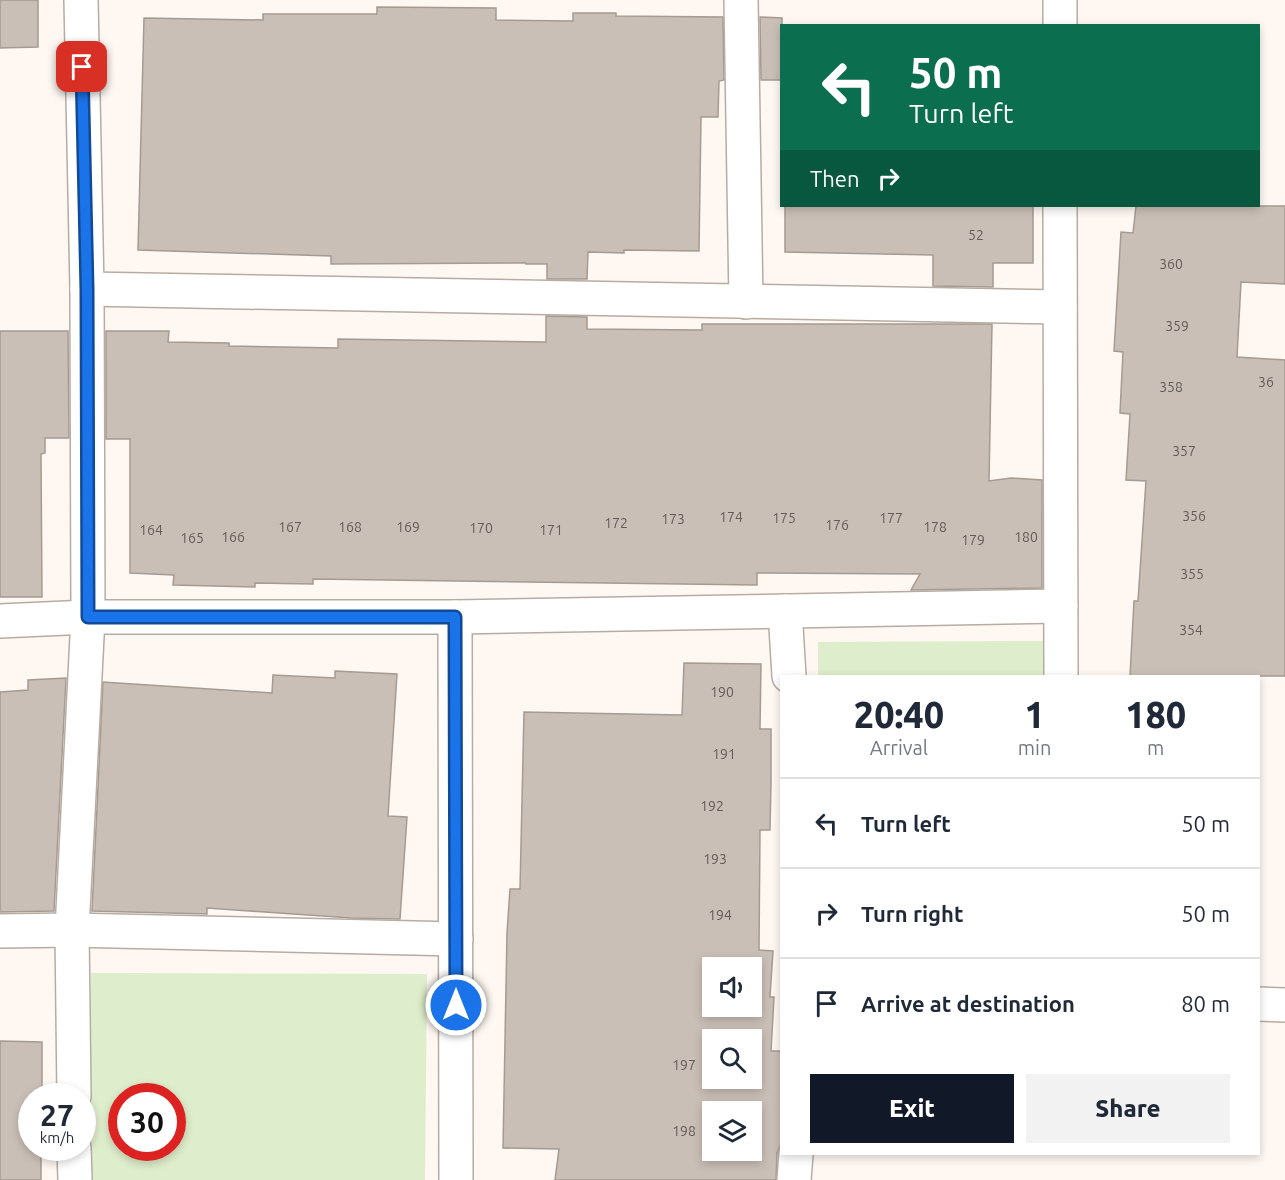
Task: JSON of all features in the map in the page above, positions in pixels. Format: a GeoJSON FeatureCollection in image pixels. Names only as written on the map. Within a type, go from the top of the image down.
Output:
{"type":"FeatureCollection","features":[{"type":"Feature","properties":{"kind":"street"},"geometry":{"type":"LineString","coordinates":[[74,1083],[72,930],[88,617],[87,289],[81,0]]}},
{"type":"Feature","properties":{"kind":"street"},"geometry":{"type":"LineString","coordinates":[[741,0],[746,302]]}},
{"type":"Feature","properties":{"kind":"street"},"geometry":{"type":"LineString","coordinates":[[1060,0],[1060,24]]}},
{"type":"Feature","properties":{"kind":"street"},"geometry":{"type":"LineString","coordinates":[[1060,207],[1061,675]]}},
{"type":"Feature","properties":{"kind":"street"},"geometry":{"type":"LineString","coordinates":[[87,289],[1060,308]]}},
{"type":"Feature","properties":{"kind":"street"},"geometry":{"type":"LineString","coordinates":[[0,621],[88,617],[455,617],[1061,606]]}},
{"type":"Feature","properties":{"kind":"street"},"geometry":{"type":"LineString","coordinates":[[785,611],[789,675]]}},
{"type":"Feature","properties":{"kind":"street"},"geometry":{"type":"LineString","coordinates":[[455,617],[456,1180]]}},
{"type":"Feature","properties":{"kind":"street"},"geometry":{"type":"LineString","coordinates":[[0,932],[72,930],[456,939]]}},
{"type":"Feature","properties":{"kind":"street"},"geometry":{"type":"LineString","coordinates":[[1260,1005],[1285,1005]]}},
{"type":"Feature","properties":{"kind":"street"},"geometry":{"type":"LineString","coordinates":[[794,1180],[796,1155]]}},
{"type":"Feature","properties":{"kind":"street"},"geometry":{"type":"LineString","coordinates":[[74,1161],[75,1180]]}},
{"type":"Feature","properties":{"kind":"green space"},"geometry":{"type":"Polygon","coordinates":[[[1043,641],[1043,675],[818,675],[818,642],[1043,641]]]}},
{"type":"Feature","properties":{"kind":"green space"},"geometry":{"type":"Polygon","coordinates":[[[91,973],[427,974],[425,1180],[89,1180],[89,1161],[96,1161],[96,1083],[90,1083],[91,973]]]}},
{"type":"Feature","properties":{"kind":"building"},"geometry":{"type":"Polygon","coordinates":[[[0,0],[38,0],[38,47],[0,48],[0,0]]]}},
{"type":"Feature","properties":{"kind":"building"},"geometry":{"type":"Polygon","coordinates":[[[377,7],[496,8],[496,20],[573,21],[573,13],[616,13],[616,16],[723,17],[724,80],[719,81],[718,117],[701,117],[699,251],[588,252],[587,279],[547,279],[547,264],[331,264],[331,256],[138,250],[144,18],[263,20],[263,14],[377,14],[377,7]]]}},
{"type":"Feature","properties":{"kind":"building"},"geometry":{"type":"Polygon","coordinates":[[[760,17],[782,18],[782,24],[780,24],[780,80],[761,80],[760,17]]]}},
{"type":"Feature","properties":{"kind":"building"},"geometry":{"type":"Polygon","coordinates":[[[1285,206],[1285,284],[1241,282],[1237,357],[1285,360],[1285,676],[1130,675],[1134,601],[1138,601],[1146,481],[1126,480],[1130,414],[1120,413],[1123,352],[1114,351],[1121,232],[1133,233],[1136,207],[1285,206]]]}},
{"type":"Feature","properties":{"kind":"building"},"geometry":{"type":"Polygon","coordinates":[[[785,207],[1033,207],[1033,263],[993,263],[993,287],[933,286],[933,255],[785,252],[785,207]]]}},
{"type":"Feature","properties":{"kind":"building"},"geometry":{"type":"Polygon","coordinates":[[[546,316],[587,317],[587,329],[702,330],[702,324],[992,324],[989,481],[1011,478],[1042,480],[1042,588],[911,590],[920,574],[757,573],[757,585],[313,579],[313,584],[255,583],[255,587],[173,585],[174,575],[130,573],[130,439],[106,439],[106,331],[169,331],[168,342],[229,343],[229,346],[338,348],[338,339],[546,342],[546,316]]]}},
{"type":"Feature","properties":{"kind":"building"},"geometry":{"type":"Polygon","coordinates":[[[0,331],[68,331],[69,438],[45,438],[45,453],[41,454],[42,597],[0,597],[0,331]]]}},
{"type":"Feature","properties":{"kind":"building"},"geometry":{"type":"Polygon","coordinates":[[[684,663],[761,664],[760,729],[771,729],[771,783],[770,830],[760,830],[759,950],[773,951],[770,997],[774,997],[771,1051],[780,1051],[780,1146],[777,1153],[776,1180],[555,1180],[559,1149],[503,1148],[507,933],[510,889],[520,889],[524,712],[682,715],[684,663]]]}},
{"type":"Feature","properties":{"kind":"building"},"geometry":{"type":"Polygon","coordinates":[[[335,671],[397,674],[388,816],[407,817],[400,919],[207,908],[207,914],[92,911],[103,682],[272,693],[273,675],[335,678],[335,671]]]}},
{"type":"Feature","properties":{"kind":"building"},"geometry":{"type":"Polygon","coordinates":[[[66,678],[54,911],[0,912],[0,692],[28,690],[28,680],[66,678]]]}},
{"type":"Feature","properties":{"kind":"building"},"geometry":{"type":"Polygon","coordinates":[[[0,1041],[42,1042],[42,1083],[18,1083],[18,1161],[41,1161],[41,1180],[0,1180],[0,1041]]]}},
{"type":"Feature","properties":{"kind":"route"},"geometry":{"type":"LineString","coordinates":[[82,67],[87,289],[88,617],[455,617],[456,1005]]}}]}
